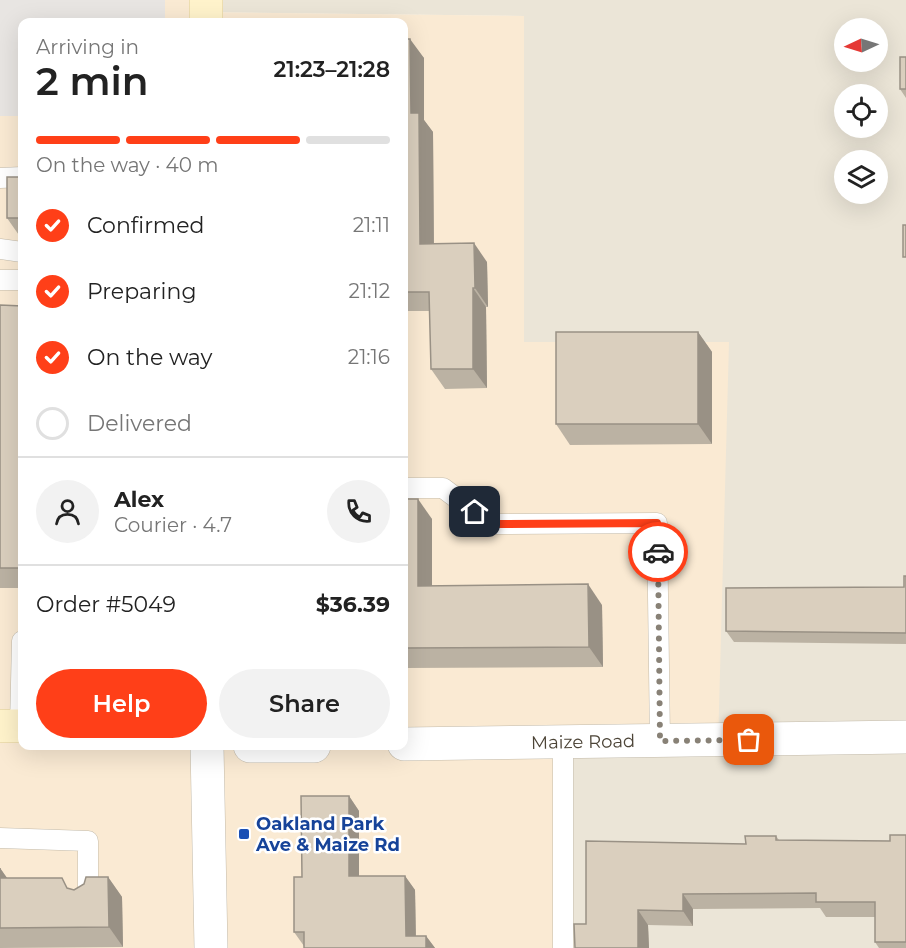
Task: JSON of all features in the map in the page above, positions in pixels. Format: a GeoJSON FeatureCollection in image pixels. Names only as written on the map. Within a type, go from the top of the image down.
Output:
{"type":"FeatureCollection","features":[{"type":"Feature","properties":{"kind":"street"},"geometry":{"type":"LineString","coordinates":[[206,0],[206,18]]}},
{"type":"Feature","properties":{"kind":"street","name":"Maize Road"},"geometry":{"type":"LineString","coordinates":[[408,744],[906,737]]}},
{"type":"Feature","properties":{"kind":"street"},"geometry":{"type":"LineString","coordinates":[[207,750],[211,948]]}},
{"type":"Feature","properties":{"kind":"lane"},"geometry":{"type":"LineString","coordinates":[[0,168],[18,167]]}},
{"type":"Feature","properties":{"kind":"lane"},"geometry":{"type":"LineString","coordinates":[[0,178],[18,177]]}},
{"type":"Feature","properties":{"kind":"lane"},"geometry":{"type":"LineString","coordinates":[[0,249],[18,251]]}},
{"type":"Feature","properties":{"kind":"lane"},"geometry":{"type":"LineString","coordinates":[[0,280],[18,280]]}},
{"type":"Feature","properties":{"kind":"lane"},"geometry":{"type":"LineString","coordinates":[[408,488],[443,488],[491,524],[657,523],[660,741]]}},
{"type":"Feature","properties":{"kind":"lane"},"geometry":{"type":"LineString","coordinates":[[14,726],[18,684]]}},
{"type":"Feature","properties":{"kind":"lane"},"geometry":{"type":"LineString","coordinates":[[563,742],[563,948]]}},
{"type":"Feature","properties":{"kind":"lane"},"geometry":{"type":"LineString","coordinates":[[0,838],[88,841],[88,898]]}},
{"type":"Feature","properties":{"kind":"shaded area"},"geometry":{"type":"Polygon","coordinates":[[[0,0],[197,0],[198,12],[524,16],[524,342],[729,342],[718,746],[567,743],[562,948],[0,948],[0,0]]]}},
{"type":"Feature","properties":{"kind":"shaded area"},"geometry":{"type":"Polygon","coordinates":[[[0,0],[165,0],[165,18],[18,18],[18,116],[0,116],[0,0]]]}},
{"type":"Feature","properties":{"kind":"shaded area"},"geometry":{"type":"Polygon","coordinates":[[[197,0],[906,0],[906,948],[562,948],[524,343],[524,16],[197,12],[197,0]]]}},
{"type":"Feature","properties":{"kind":"building"},"geometry":{"type":"Polygon","coordinates":[[[408,39],[410,39],[411,113],[419,113],[420,244],[474,243],[473,369],[431,369],[429,292],[408,292],[408,39]]]}},
{"type":"Feature","properties":{"kind":"building"},"geometry":{"type":"Polygon","coordinates":[[[900,57],[906,57],[906,89],[900,89],[900,57]]]}},
{"type":"Feature","properties":{"kind":"building"},"geometry":{"type":"Polygon","coordinates":[[[7,177],[18,177],[18,218],[7,218],[7,177]]]}},
{"type":"Feature","properties":{"kind":"building"},"geometry":{"type":"Polygon","coordinates":[[[903,225],[906,225],[906,257],[903,257],[903,225]]]}},
{"type":"Feature","properties":{"kind":"building"},"geometry":{"type":"Polygon","coordinates":[[[0,305],[18,306],[18,568],[0,568],[0,305]]]}},
{"type":"Feature","properties":{"kind":"building"},"geometry":{"type":"Polygon","coordinates":[[[556,332],[698,332],[698,424],[556,424],[556,332]]]}},
{"type":"Feature","properties":{"kind":"building"},"geometry":{"type":"Polygon","coordinates":[[[408,499],[418,499],[418,586],[588,584],[589,647],[408,648],[408,499]]]}},
{"type":"Feature","properties":{"kind":"building"},"geometry":{"type":"Polygon","coordinates":[[[904,576],[906,576],[906,633],[726,631],[726,588],[904,587],[904,576]]]}},
{"type":"Feature","properties":{"kind":"building"},"geometry":{"type":"Polygon","coordinates":[[[301,796],[349,796],[349,876],[405,876],[406,936],[426,936],[426,948],[304,948],[304,932],[294,932],[294,877],[302,877],[301,796]]]}},
{"type":"Feature","properties":{"kind":"building"},"geometry":{"type":"Polygon","coordinates":[[[890,835],[906,835],[906,942],[875,942],[875,902],[816,902],[816,893],[683,894],[683,911],[638,910],[638,948],[575,948],[574,924],[586,924],[586,841],[746,844],[745,836],[776,836],[776,840],[890,841],[890,835]]]}},
{"type":"Feature","properties":{"kind":"building"},"geometry":{"type":"Polygon","coordinates":[[[86,877],[108,877],[109,927],[0,928],[0,878],[62,878],[67,888],[74,890],[84,884],[86,877]]]}},
{"type":"Feature","properties":{"kind":"way so far"},"geometry":{"type":"LineString","coordinates":[[658,552],[660,741],[749,740]]}},
{"type":"Feature","properties":{"kind":"place","name":"Oakland Park Ave & Maize Rd"},"geometry":{"type":"Point","coordinates":[244,834]}},
{"type":"Feature","properties":{"kind":"route"},"geometry":{"type":"LineString","coordinates":[[475,512],[491,524],[657,523],[658,552]]}}]}
